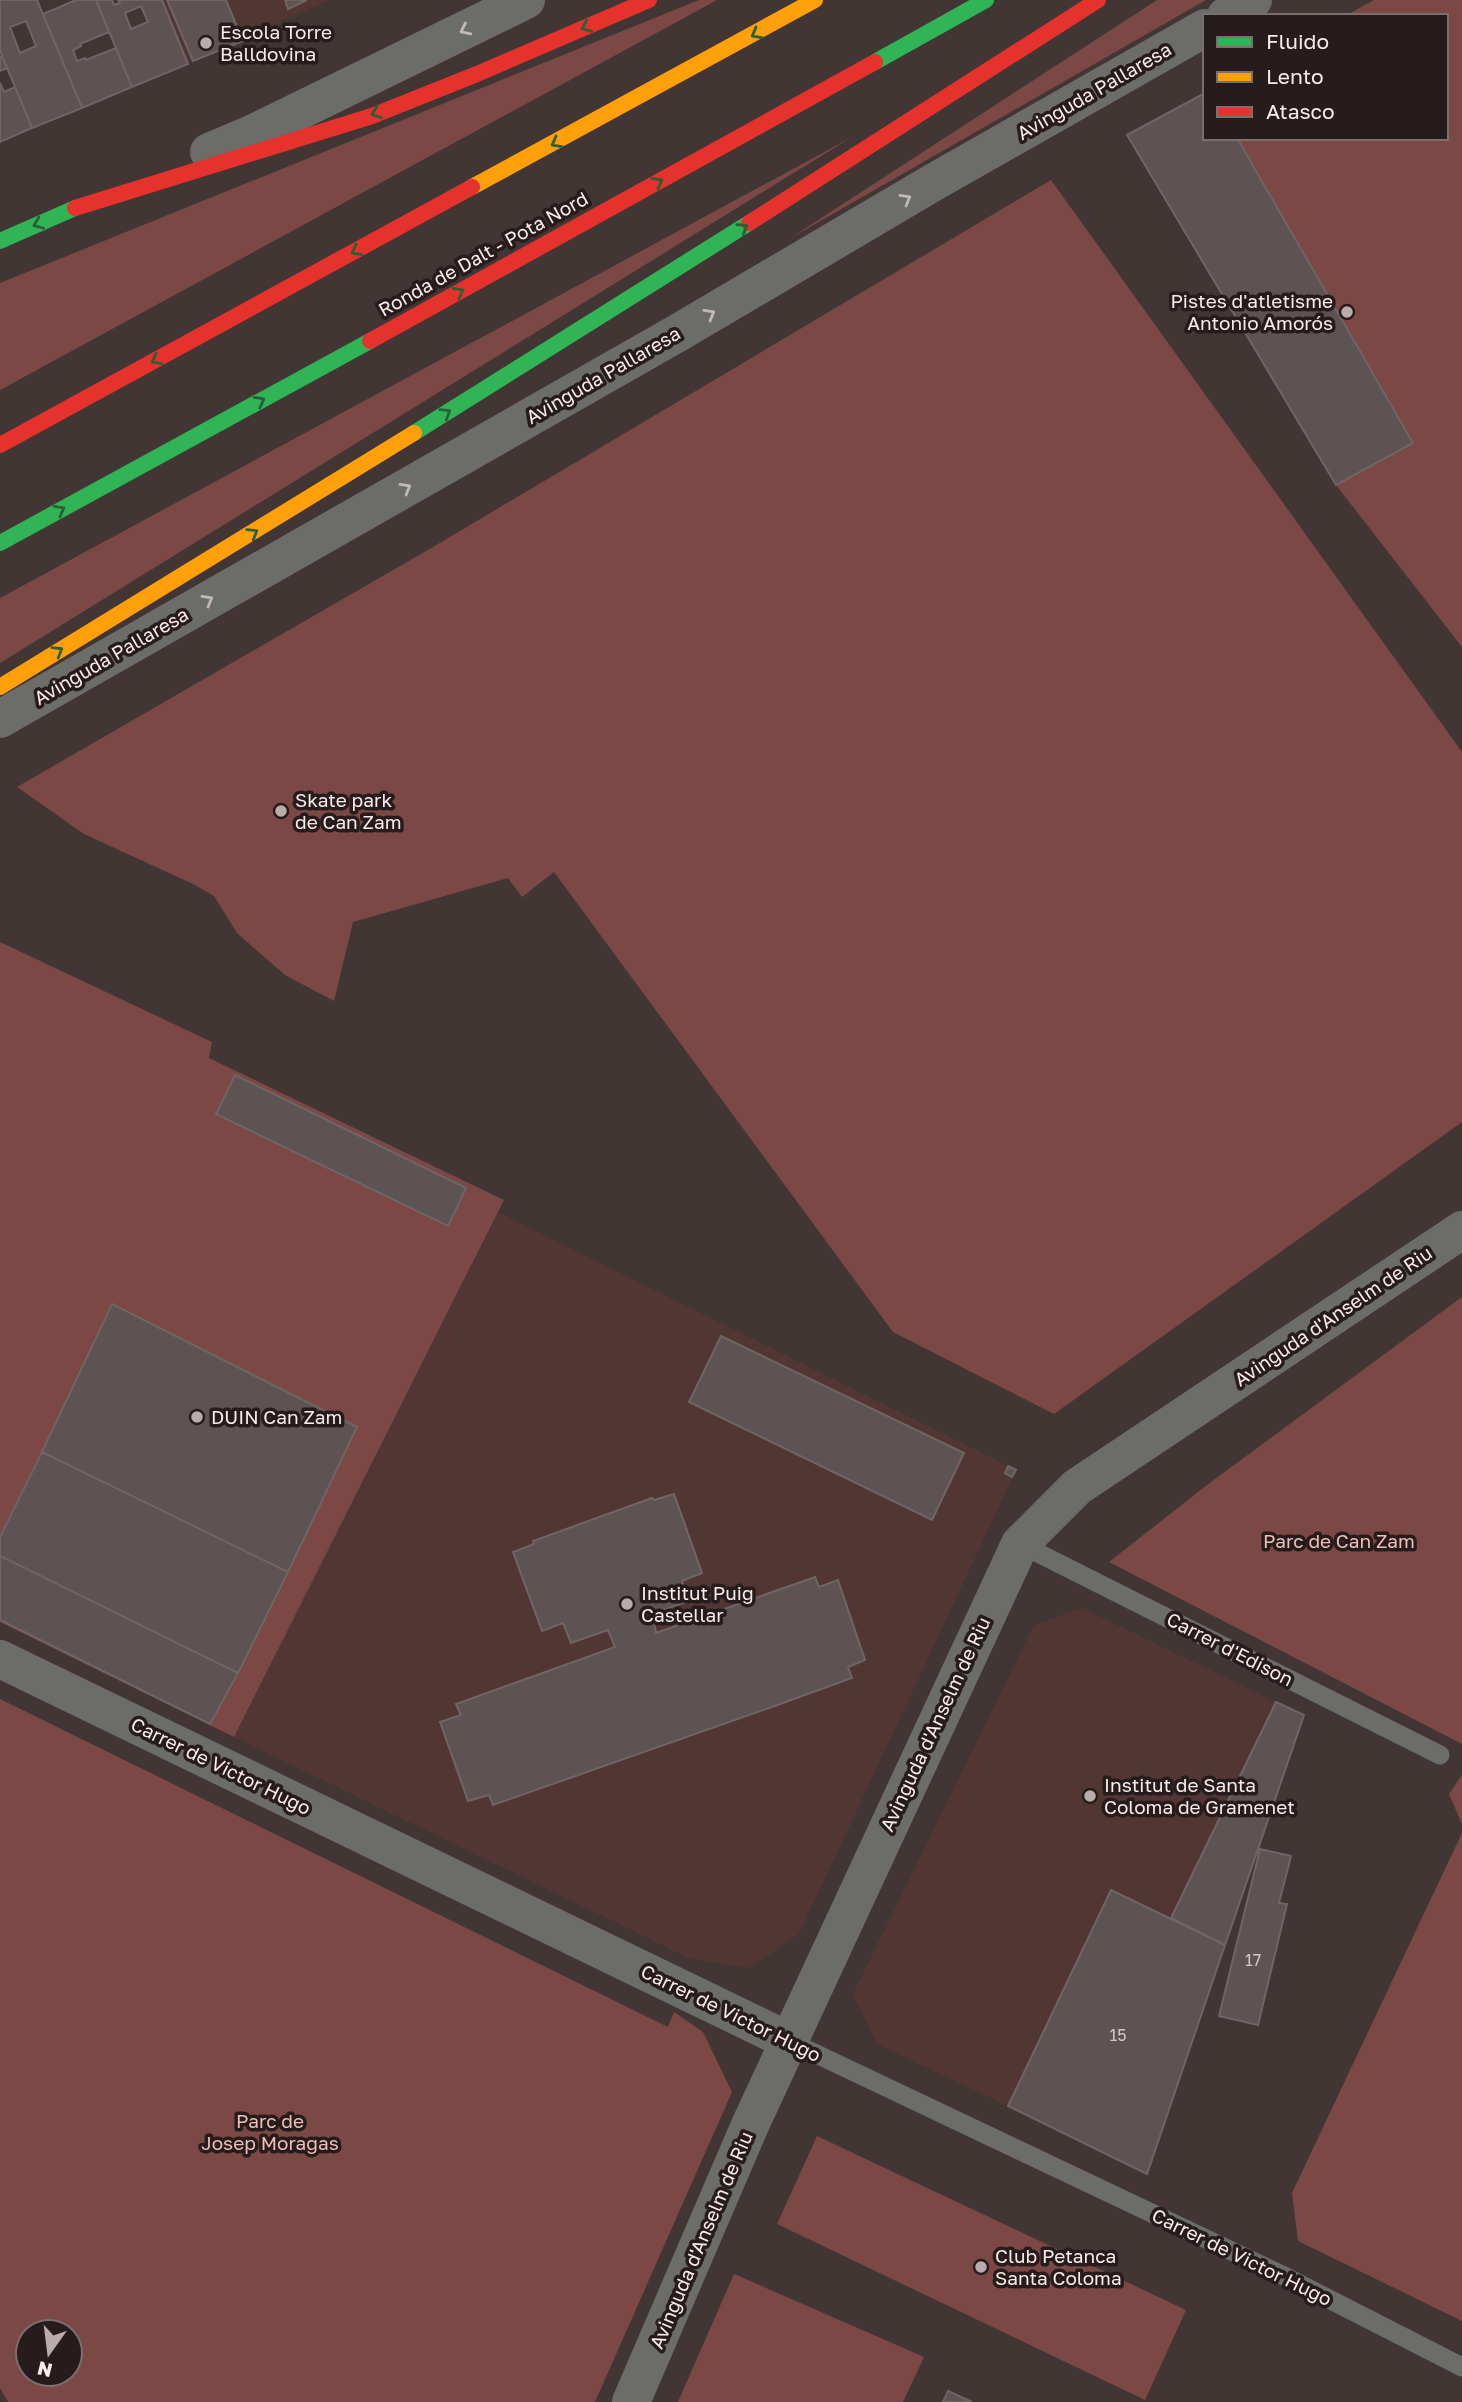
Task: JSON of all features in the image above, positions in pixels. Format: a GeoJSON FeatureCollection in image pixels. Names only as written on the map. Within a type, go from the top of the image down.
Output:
{"type":"FeatureCollection","features":[{"type":"Feature","properties":{"kind":"main road"},"geometry":{"type":"LineString","coordinates":[[0,241],[75,208],[372,116],[649,0]]}},
{"type":"Feature","properties":{"kind":"main road"},"geometry":{"type":"LineString","coordinates":[[0,445],[815,0]]}},
{"type":"Feature","properties":{"kind":"main road","name":"Ronda de Dalt - Pota Nord"},"geometry":{"type":"LineString","coordinates":[[0,543],[986,0]]}},
{"type":"Feature","properties":{"kind":"main road"},"geometry":{"type":"LineString","coordinates":[[0,687],[589,325],[886,138],[1098,0]]}},
{"type":"Feature","properties":{"kind":"street"},"geometry":{"type":"LineString","coordinates":[[75,208],[254,133],[526,0]]}},
{"type":"Feature","properties":{"kind":"street"},"geometry":{"type":"LineString","coordinates":[[1230,14],[1254,0]]}},
{"type":"Feature","properties":{"kind":"street","name":"Avinguda Pallaresa"},"geometry":{"type":"LineString","coordinates":[[0,719],[676,334],[1203,29]]}},
{"type":"Feature","properties":{"kind":"street","name":"Avinguda d'Anselm de Riu"},"geometry":{"type":"LineString","coordinates":[[631,2402],[751,2123],[1020,1544],[1077,1487],[1462,1230]]}},
{"type":"Feature","properties":{"kind":"street","name":"Carrer de Victor Hugo"},"geometry":{"type":"LineString","coordinates":[[0,1658],[789,2041]]}},
{"type":"Feature","properties":{"kind":"lane","name":"Carrer d'Edison"},"geometry":{"type":"LineString","coordinates":[[1020,1544],[1440,1755]]}},
{"type":"Feature","properties":{"kind":"lane","name":"Carrer de Victor Hugo"},"geometry":{"type":"LineString","coordinates":[[789,2041],[1270,2269],[1462,2367]]}},
{"type":"Feature","properties":{"kind":"shaded area","name":"Escola Torre Balldovina"},"geometry":{"type":"Polygon","coordinates":[[[161,0],[330,0],[187,63],[161,0]]]}},
{"type":"Feature","properties":{"kind":"shaded area","name":"Institut Puig Castellar"},"geometry":{"type":"Polygon","coordinates":[[[498,1212],[1016,1470],[799,1934],[749,1968],[691,1959],[234,1737],[498,1212]]]}},
{"type":"Feature","properties":{"kind":"shaded area","name":"Institut de Santa Coloma de Gramenet"},"geometry":{"type":"Polygon","coordinates":[[[1082,1608],[1276,1702],[1171,1918],[1111,1890],[1008,2106],[877,2044],[853,1994],[1034,1625],[1082,1608]]]}},
{"type":"Feature","properties":{"kind":"green space"},"geometry":{"type":"Polygon","coordinates":[[[699,0],[717,0],[0,390],[0,283],[699,0]]]}},
{"type":"Feature","properties":{"kind":"green space"},"geometry":{"type":"Polygon","coordinates":[[[1157,0],[1206,0],[789,239],[1157,0]]]}},
{"type":"Feature","properties":{"kind":"green space","name":"Pistes d'atletisme Antonio Amorós"},"geometry":{"type":"Polygon","coordinates":[[[1374,0],[1462,0],[1462,647],[1336,485],[1127,135],[1203,94],[1203,140],[1448,140],[1448,14],[1349,14],[1374,0]]]}},
{"type":"Feature","properties":{"kind":"green space"},"geometry":{"type":"Polygon","coordinates":[[[852,137],[0,663],[0,598],[852,137]]]}},
{"type":"Feature","properties":{"kind":"green space"},"geometry":{"type":"Polygon","coordinates":[[[1051,180],[1462,752],[1462,1122],[1054,1414],[893,1332],[554,872],[522,897],[508,878],[353,922],[334,1001],[285,975],[237,933],[214,896],[84,834],[17,787],[433,547],[1051,180]]]}},
{"type":"Feature","properties":{"kind":"green space","name":"DUIN Can Zam"},"geometry":{"type":"Polygon","coordinates":[[[0,942],[212,1042],[209,1058],[504,1200],[234,1737],[0,1622],[0,942]]]}},
{"type":"Feature","properties":{"kind":"green space","name":"Parc de Can Zam"},"geometry":{"type":"Polygon","coordinates":[[[1462,1297],[1462,1744],[1109,1562],[1207,1485],[1462,1297]]]}},
{"type":"Feature","properties":{"kind":"green space","name":"Parc de Josep Moragas"},"geometry":{"type":"Polygon","coordinates":[[[0,1699],[668,2027],[674,2012],[703,2032],[732,2092],[595,2402],[8,2402],[0,2388],[0,1699]]]}},
{"type":"Feature","properties":{"kind":"green space"},"geometry":{"type":"Polygon","coordinates":[[[1462,1775],[1462,1824],[1449,1794],[1462,1775]]]}},
{"type":"Feature","properties":{"kind":"green space"},"geometry":{"type":"Polygon","coordinates":[[[1462,1833],[1462,2321],[1298,2241],[1292,2193],[1462,1833]]]}},
{"type":"Feature","properties":{"kind":"green space","name":"Club Petanca Santa Coloma"},"geometry":{"type":"Polygon","coordinates":[[[817,2136],[1186,2310],[1145,2400],[777,2224],[817,2136]]]}},
{"type":"Feature","properties":{"kind":"green space"},"geometry":{"type":"Polygon","coordinates":[[[734,2274],[924,2357],[903,2402],[678,2402],[734,2274]]]}},
{"type":"Feature","properties":{"kind":"building"},"geometry":{"type":"Polygon","coordinates":[[[0,0],[37,0],[82,108],[32,128],[0,51],[0,0]],[[26,21],[10,27],[20,53],[36,46],[26,21]]]}},
{"type":"Feature","properties":{"kind":"building"},"geometry":{"type":"Polygon","coordinates":[[[76,0],[96,0],[109,32],[80,44],[81,46],[73,50],[77,61],[116,48],[132,87],[82,108],[43,14],[76,0]]]}},
{"type":"Feature","properties":{"kind":"building"},"geometry":{"type":"Polygon","coordinates":[[[96,0],[112,0],[114,5],[120,3],[118,0],[162,0],[188,64],[132,87],[96,0]],[[141,6],[125,13],[131,29],[148,22],[141,6]]]}},
{"type":"Feature","properties":{"kind":"building"},"geometry":{"type":"Polygon","coordinates":[[[167,0],[226,0],[243,41],[193,61],[167,0]]]}},
{"type":"Feature","properties":{"kind":"building"},"geometry":{"type":"Polygon","coordinates":[[[285,0],[307,0],[288,9],[285,0]]]}},
{"type":"Feature","properties":{"kind":"building"},"geometry":{"type":"Polygon","coordinates":[[[2,56],[7,68],[0,71],[0,57],[2,56]]]}},
{"type":"Feature","properties":{"kind":"building"},"geometry":{"type":"Polygon","coordinates":[[[0,83],[4,92],[15,87],[32,128],[0,142],[0,83]]]}},
{"type":"Feature","properties":{"kind":"building"},"geometry":{"type":"Polygon","coordinates":[[[1203,94],[1203,140],[1238,140],[1413,443],[1336,485],[1127,135],[1203,94]]]}},
{"type":"Feature","properties":{"kind":"building"},"geometry":{"type":"Polygon","coordinates":[[[235,1075],[466,1188],[448,1226],[216,1114],[235,1075]]]}},
{"type":"Feature","properties":{"kind":"building"},"geometry":{"type":"Polygon","coordinates":[[[112,1304],[357,1427],[288,1572],[42,1452],[112,1304]]]}},
{"type":"Feature","properties":{"kind":"building"},"geometry":{"type":"Polygon","coordinates":[[[721,1336],[964,1453],[932,1520],[689,1402],[721,1336]]]}},
{"type":"Feature","properties":{"kind":"building"},"geometry":{"type":"Polygon","coordinates":[[[42,1452],[288,1572],[238,1673],[0,1556],[0,1537],[42,1452]]]}},
{"type":"Feature","properties":{"kind":"building"},"geometry":{"type":"Polygon","coordinates":[[[1008,1466],[1016,1470],[1012,1477],[1005,1473],[1008,1466]]]}},
{"type":"Feature","properties":{"kind":"building"},"geometry":{"type":"Polygon","coordinates":[[[674,1494],[702,1573],[682,1581],[689,1601],[660,1611],[663,1620],[654,1623],[656,1633],[815,1577],[819,1587],[838,1580],[865,1660],[848,1667],[852,1678],[772,1707],[493,1805],[489,1795],[468,1801],[440,1722],[461,1715],[456,1704],[615,1647],[608,1630],[571,1643],[563,1623],[542,1631],[513,1552],[534,1544],[533,1541],[652,1498],[654,1500],[674,1494]]]}},
{"type":"Feature","properties":{"kind":"building"},"geometry":{"type":"Polygon","coordinates":[[[0,1556],[238,1673],[210,1724],[0,1620],[0,1556]]]}},
{"type":"Feature","properties":{"kind":"building"},"geometry":{"type":"Polygon","coordinates":[[[1276,1702],[1304,1715],[1225,1945],[1171,1918],[1276,1702]]]}},
{"type":"Feature","properties":{"kind":"building"},"geometry":{"type":"Polygon","coordinates":[[[1260,1849],[1291,1856],[1279,1903],[1287,1904],[1258,2025],[1219,2016],[1260,1849]]]}},
{"type":"Feature","properties":{"kind":"building"},"geometry":{"type":"Polygon","coordinates":[[[1111,1890],[1225,1945],[1147,2174],[1008,2106],[1111,1890]]]}},
{"type":"Feature","properties":{"kind":"building"},"geometry":{"type":"Polygon","coordinates":[[[948,2391],[972,2402],[943,2402],[948,2391]]]}},
{"type":"Feature","properties":{"kind":"traffic: fast"},"geometry":{"type":"LineString","coordinates":[[875,62],[986,0]]}},
{"type":"Feature","properties":{"kind":"traffic: fast"},"geometry":{"type":"LineString","coordinates":[[0,241],[75,208]]}},
{"type":"Feature","properties":{"kind":"traffic: fast"},"geometry":{"type":"LineString","coordinates":[[414,433],[749,223]]}},
{"type":"Feature","properties":{"kind":"traffic: fast"},"geometry":{"type":"LineString","coordinates":[[0,543],[370,341]]}},
{"type":"Feature","properties":{"kind":"traffic: slow"},"geometry":{"type":"LineString","coordinates":[[472,187],[815,0]]}},
{"type":"Feature","properties":{"kind":"traffic: slow"},"geometry":{"type":"LineString","coordinates":[[0,687],[414,433]]}},
{"type":"Feature","properties":{"kind":"traffic: jam"},"geometry":{"type":"LineString","coordinates":[[75,208],[372,116],[649,0]]}},
{"type":"Feature","properties":{"kind":"traffic: jam"},"geometry":{"type":"LineString","coordinates":[[749,223],[1098,0]]}},
{"type":"Feature","properties":{"kind":"traffic: jam"},"geometry":{"type":"LineString","coordinates":[[370,341],[875,62]]}},
{"type":"Feature","properties":{"kind":"traffic: jam"},"geometry":{"type":"LineString","coordinates":[[0,445],[472,187]]}},
{"type":"Feature","properties":{"kind":"place","name":"Escola Torre Balldovina"},"geometry":{"type":"Point","coordinates":[206,43]}},
{"type":"Feature","properties":{"kind":"place","name":"Pistes d'atletisme Antonio Amorós"},"geometry":{"type":"Point","coordinates":[1347,312]}},
{"type":"Feature","properties":{"kind":"place","name":"Skate park de Can Zam"},"geometry":{"type":"Point","coordinates":[281,811]}},
{"type":"Feature","properties":{"kind":"place","name":"DUIN Can Zam"},"geometry":{"type":"Point","coordinates":[197,1417]}},
{"type":"Feature","properties":{"kind":"place","name":"Institut Puig Castellar"},"geometry":{"type":"Point","coordinates":[627,1604]}},
{"type":"Feature","properties":{"kind":"place","name":"Institut de Santa Coloma de Gramenet"},"geometry":{"type":"Point","coordinates":[1090,1796]}},
{"type":"Feature","properties":{"kind":"place","name":"Club Petanca Santa Coloma"},"geometry":{"type":"Point","coordinates":[981,2267]}}]}
